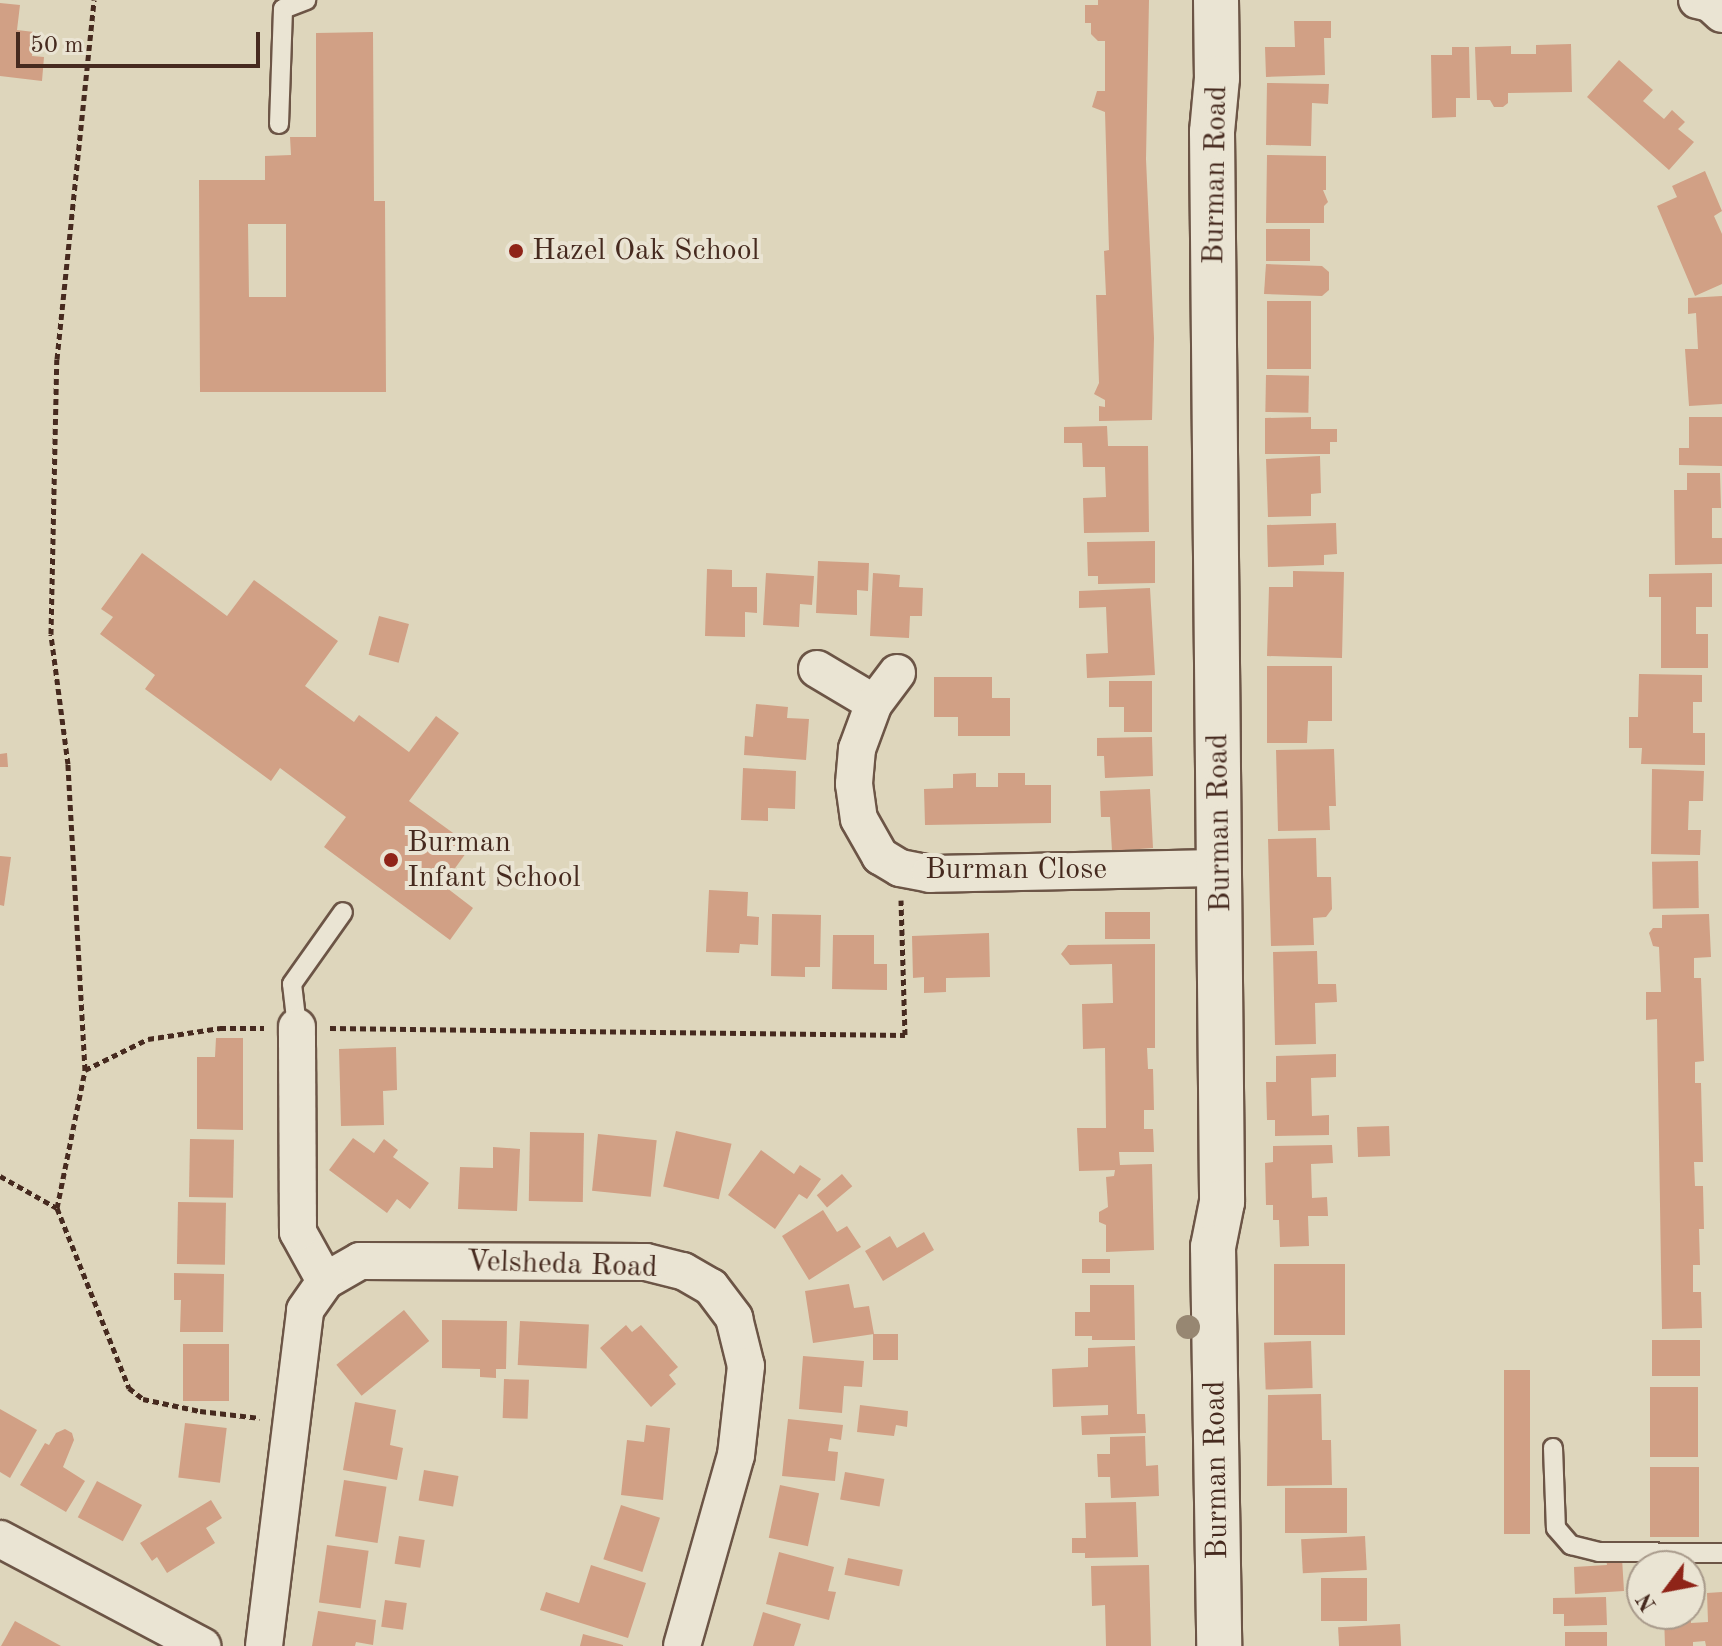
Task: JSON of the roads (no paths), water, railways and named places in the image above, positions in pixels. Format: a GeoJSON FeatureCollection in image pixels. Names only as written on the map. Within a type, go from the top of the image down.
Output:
{"type":"FeatureCollection","features":[{"type":"Feature","properties":{"kind":"street","name":"Burman Road"},"geometry":{"type":"LineString","coordinates":[[1216,0],[1217,78],[1212,132],[1222,1202],[1213,1247],[1219,1646]]}},
{"type":"Feature","properties":{"kind":"street"},"geometry":{"type":"LineString","coordinates":[[1697,0],[1710,3],[1722,14]]}},
{"type":"Feature","properties":{"kind":"street"},"geometry":{"type":"LineString","coordinates":[[817,669],[874,703]]}},
{"type":"Feature","properties":{"kind":"street","name":"Burman Close"},"geometry":{"type":"LineString","coordinates":[[897,673],[874,703],[857,749],[854,784],[859,819],[880,856],[900,868],[930,874],[1221,868]]}},
{"type":"Feature","properties":{"kind":"street"},"geometry":{"type":"LineString","coordinates":[[297,1027],[298,1232],[325,1281]]}},
{"type":"Feature","properties":{"kind":"street","name":"Velsheda Road"},"geometry":{"type":"LineString","coordinates":[[264,1646],[305,1310],[325,1281],[360,1261],[646,1262],[683,1271],[711,1287],[734,1318],[746,1366],[736,1455],[682,1646]]}},
{"type":"Feature","properties":{"kind":"street"},"geometry":{"type":"LineString","coordinates":[[0,1539],[202,1646]]}},
{"type":"Feature","properties":{"kind":"lane"},"geometry":{"type":"LineString","coordinates":[[279,124],[283,9],[306,0]]}},
{"type":"Feature","properties":{"kind":"lane"},"geometry":{"type":"LineString","coordinates":[[297,1027],[292,984],[343,912]]}},
{"type":"Feature","properties":{"kind":"lane"},"geometry":{"type":"LineString","coordinates":[[1553,1448],[1556,1528],[1571,1545],[1599,1552],[1722,1553]]}},
{"type":"Feature","properties":{"kind":"place","name":"Hazel Oak School"},"geometry":{"type":"Point","coordinates":[516,251]}},
{"type":"Feature","properties":{"kind":"place","name":"Burman Infant School"},"geometry":{"type":"Point","coordinates":[391,860]}}]}
